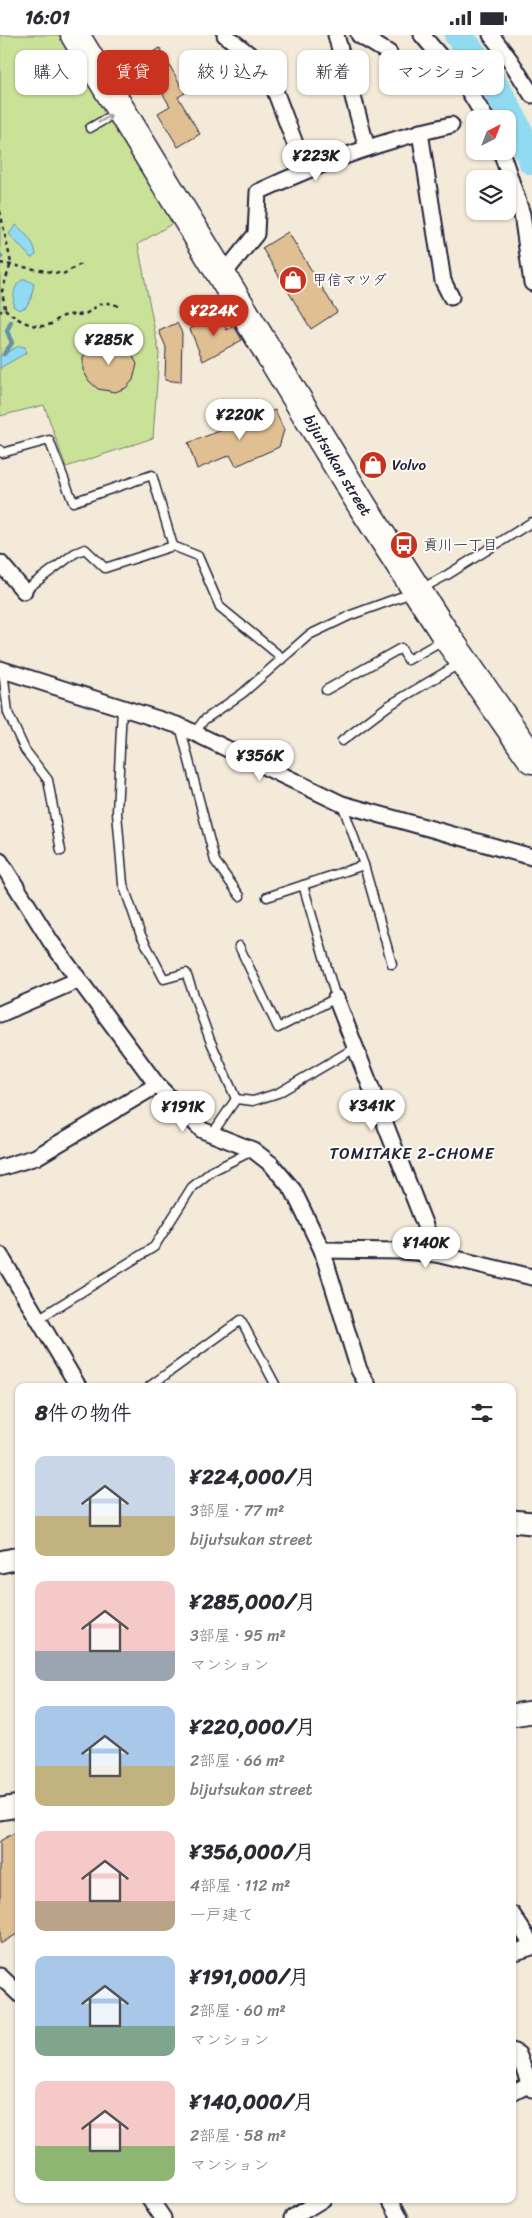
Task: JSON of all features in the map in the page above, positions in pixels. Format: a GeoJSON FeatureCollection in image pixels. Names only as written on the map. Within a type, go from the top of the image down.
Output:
{"type":"FeatureCollection","features":[{"type":"Feature","properties":{"kind":"highway","name":"bijutsukan street"},"geometry":{"type":"LineString","coordinates":[[75,35],[291,393],[447,637],[532,759]]}},
{"type":"Feature","properties":{"kind":"street"},"geometry":{"type":"LineString","coordinates":[[225,35],[260,63],[269,75],[305,170]]}},
{"type":"Feature","properties":{"kind":"street"},"geometry":{"type":"LineString","coordinates":[[336,35],[367,148]]}},
{"type":"Feature","properties":{"kind":"street"},"geometry":{"type":"LineString","coordinates":[[359,35],[384,50]]}},
{"type":"Feature","properties":{"kind":"street"},"geometry":{"type":"LineString","coordinates":[[422,35],[467,87],[481,110]]}},
{"type":"Feature","properties":{"kind":"street"},"geometry":{"type":"LineString","coordinates":[[491,35],[510,60],[532,95]]}},
{"type":"Feature","properties":{"kind":"street"},"geometry":{"type":"LineString","coordinates":[[222,276],[256,235],[258,192],[305,170],[367,148],[451,125]]}},
{"type":"Feature","properties":{"kind":"street"},"geometry":{"type":"LineString","coordinates":[[420,132],[443,281],[452,297]]}},
{"type":"Feature","properties":{"kind":"street"},"geometry":{"type":"LineString","coordinates":[[504,160],[522,214],[532,283]]}},
{"type":"Feature","properties":{"kind":"street"},"geometry":{"type":"LineString","coordinates":[[0,563],[24,591]]}},
{"type":"Feature","properties":{"kind":"street"},"geometry":{"type":"LineString","coordinates":[[2,669],[180,726],[342,804],[532,857]]}},
{"type":"Feature","properties":{"kind":"street"},"geometry":{"type":"LineString","coordinates":[[0,861],[78,980],[156,1085],[202,1130],[253,1151],[271,1164],[294,1190],[322,1250],[359,1371],[366,1383]]}},
{"type":"Feature","properties":{"kind":"street"},"geometry":{"type":"LineString","coordinates":[[0,1014],[78,980]]}},
{"type":"Feature","properties":{"kind":"street"},"geometry":{"type":"LineString","coordinates":[[336,998],[436,1255]]}},
{"type":"Feature","properties":{"kind":"street"},"geometry":{"type":"LineString","coordinates":[[0,1168],[36,1157],[156,1085]]}},
{"type":"Feature","properties":{"kind":"street"},"geometry":{"type":"LineString","coordinates":[[322,1250],[402,1251],[436,1255],[532,1277]]}},
{"type":"Feature","properties":{"kind":"street"},"geometry":{"type":"LineString","coordinates":[[0,1255],[76,1383]]}},
{"type":"Feature","properties":{"kind":"street"},"geometry":{"type":"LineString","coordinates":[[516,1521],[532,1523]]}},
{"type":"Feature","properties":{"kind":"street"},"geometry":{"type":"LineString","coordinates":[[0,1562],[15,1559]]}},
{"type":"Feature","properties":{"kind":"street"},"geometry":{"type":"LineString","coordinates":[[0,1809],[15,1807]]}},
{"type":"Feature","properties":{"kind":"street"},"geometry":{"type":"LineString","coordinates":[[516,1920],[532,1946],[516,1952]]}},
{"type":"Feature","properties":{"kind":"street"},"geometry":{"type":"LineString","coordinates":[[0,1976],[15,1990]]}},
{"type":"Feature","properties":{"kind":"street"},"geometry":{"type":"LineString","coordinates":[[516,2053],[531,2087],[516,2092]]}},
{"type":"Feature","properties":{"kind":"street"},"geometry":{"type":"LineString","coordinates":[[153,2203],[164,2218]]}},
{"type":"Feature","properties":{"kind":"street"},"geometry":{"type":"LineString","coordinates":[[292,2218],[316,2203]]}},
{"type":"Feature","properties":{"kind":"street"},"geometry":{"type":"LineString","coordinates":[[392,2203],[400,2218]]}},
{"type":"Feature","properties":{"kind":"lane"},"geometry":{"type":"LineString","coordinates":[[90,128],[120,110]]}},
{"type":"Feature","properties":{"kind":"lane"},"geometry":{"type":"LineString","coordinates":[[0,450],[2,453],[49,440],[73,502],[152,475],[173,546]]}},
{"type":"Feature","properties":{"kind":"lane"},"geometry":{"type":"LineString","coordinates":[[195,732],[204,720],[243,693],[281,657],[309,635],[351,615],[417,591],[447,575],[532,522]]}},
{"type":"Feature","properties":{"kind":"lane"},"geometry":{"type":"LineString","coordinates":[[24,591],[75,553],[85,549],[105,568],[173,546],[198,556],[220,607],[281,657]]}},
{"type":"Feature","properties":{"kind":"lane"},"geometry":{"type":"LineString","coordinates":[[326,690],[401,648],[408,660],[447,637]]}},
{"type":"Feature","properties":{"kind":"lane"},"geometry":{"type":"LineString","coordinates":[[342,741],[388,707],[464,662]]}},
{"type":"Feature","properties":{"kind":"lane"},"geometry":{"type":"LineString","coordinates":[[2,669],[8,713],[25,750],[48,780],[61,851]]}},
{"type":"Feature","properties":{"kind":"lane"},"geometry":{"type":"LineString","coordinates":[[122,707],[117,813],[124,883],[140,933],[164,979],[186,973],[210,1040],[236,1099]]}},
{"type":"Feature","properties":{"kind":"lane"},"geometry":{"type":"LineString","coordinates":[[180,726],[215,861],[240,896]]}},
{"type":"Feature","properties":{"kind":"lane"},"geometry":{"type":"LineString","coordinates":[[342,804],[364,865],[392,964]]}},
{"type":"Feature","properties":{"kind":"lane"},"geometry":{"type":"LineString","coordinates":[[267,897],[364,865]]}},
{"type":"Feature","properties":{"kind":"lane"},"geometry":{"type":"LineString","coordinates":[[239,946],[278,1028],[336,998],[303,885]]}},
{"type":"Feature","properties":{"kind":"lane"},"geometry":{"type":"LineString","coordinates":[[236,1099],[253,1101],[278,1093],[355,1048]]}},
{"type":"Feature","properties":{"kind":"lane"},"geometry":{"type":"LineString","coordinates":[[212,1134],[236,1099]]}},
{"type":"Feature","properties":{"kind":"lane"},"geometry":{"type":"LineString","coordinates":[[38,1319],[154,1247],[192,1187],[212,1171],[253,1151]]}},
{"type":"Feature","properties":{"kind":"lane"},"geometry":{"type":"LineString","coordinates":[[154,1383],[241,1320],[274,1383]]}},
{"type":"Feature","properties":{"kind":"path"},"geometry":{"type":"LineString","coordinates":[[0,211],[11,263],[2,291],[5,309],[16,320],[50,325],[66,315],[86,314],[101,303],[109,302],[118,306]]}},
{"type":"Feature","properties":{"kind":"path"},"geometry":{"type":"LineString","coordinates":[[0,263],[11,263],[63,274],[81,263]]}},
{"type":"Feature","properties":{"kind":"path"},"geometry":{"type":"LineString","coordinates":[[0,312],[5,309]]}},
{"type":"Feature","properties":{"kind":"green space"},"geometry":{"type":"Polygon","coordinates":[[[0,35],[59,35],[68,50],[15,50],[15,95],[87,95],[87,80],[175,222],[138,244],[159,353],[153,438],[66,467],[44,405],[0,416],[0,35]]]}},
{"type":"Feature","properties":{"kind":"water"},"geometry":{"type":"Polygon","coordinates":[[[16,225],[34,246],[36,255],[31,258],[9,234],[16,225]]]}},
{"type":"Feature","properties":{"kind":"water"},"geometry":{"type":"Polygon","coordinates":[[[25,279],[34,284],[31,298],[26,307],[19,310],[13,306],[14,294],[18,283],[25,279]]]}},
{"type":"Feature","properties":{"kind":"water"},"geometry":{"type":"Polygon","coordinates":[[[19,346],[25,347],[26,353],[0,368],[0,356],[19,346]]]}},
{"type":"Feature","properties":{"kind":"building"},"geometry":{"type":"Polygon","coordinates":[[[169,64],[179,82],[179,95],[182,95],[178,97],[200,134],[178,147],[158,113],[170,106],[164,95],[169,95],[169,64]]]}},
{"type":"Feature","properties":{"kind":"building"},"geometry":{"type":"Polygon","coordinates":[[[288,232],[337,312],[311,329],[262,248],[288,232]]]}},
{"type":"Feature","properties":{"kind":"building"},"geometry":{"type":"Polygon","coordinates":[[[218,314],[227,330],[234,326],[242,340],[203,361],[190,329],[218,314]]]}},
{"type":"Feature","properties":{"kind":"building"},"geometry":{"type":"Polygon","coordinates":[[[177,323],[182,333],[181,382],[165,380],[166,347],[159,331],[177,323]]]}},
{"type":"Feature","properties":{"kind":"building"},"geometry":{"type":"Polygon","coordinates":[[[107,338],[129,349],[137,364],[133,380],[126,388],[115,392],[98,389],[89,381],[83,370],[83,358],[88,347],[97,340],[107,338]]]}},
{"type":"Feature","properties":{"kind":"building"},"geometry":{"type":"Polygon","coordinates":[[[275,410],[284,430],[279,447],[236,466],[230,455],[197,469],[188,443],[275,410]]]}},
{"type":"Feature","properties":{"kind":"building"},"geometry":{"type":"Polygon","coordinates":[[[15,1832],[15,1935],[0,1944],[0,1841],[15,1832]]]}},
{"type":"Feature","properties":{"kind":"waterway"},"geometry":{"type":"LineString","coordinates":[[458,35],[491,79],[517,127],[532,161]]}},
{"type":"Feature","properties":{"kind":"waterway"},"geometry":{"type":"LineString","coordinates":[[4,354],[12,343],[7,331],[11,322]]}},
{"type":"Feature","properties":{"kind":"place","name":"甲信マツダ"},"geometry":{"type":"Point","coordinates":[293,280]}},
{"type":"Feature","properties":{"kind":"place","name":"Volvo"},"geometry":{"type":"Point","coordinates":[373,465]}},
{"type":"Feature","properties":{"kind":"place","name":"貢川一丁目"},"geometry":{"type":"Point","coordinates":[404,545]}},
{"type":"Feature","properties":{"kind":"district","name":"TOMITAKE 2-CHOME"},"geometry":{"type":"Point","coordinates":[412,1153]}}]}
